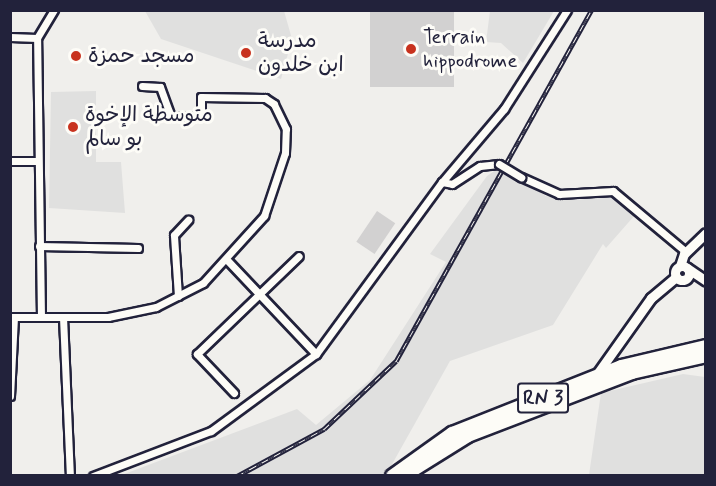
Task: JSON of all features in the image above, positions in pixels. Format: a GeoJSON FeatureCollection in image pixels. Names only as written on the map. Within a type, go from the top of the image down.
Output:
{"type":"FeatureCollection","features":[{"type":"Feature","properties":{"kind":"highway","name":"RN 3"},"geometry":{"type":"LineString","coordinates":[[392,476],[452,433],[596,376],[705,346]]}},
{"type":"Feature","properties":{"kind":"highway","name":"RN 3"},"geometry":{"type":"LineString","coordinates":[[404,476],[468,436],[632,373],[705,356]]}},
{"type":"Feature","properties":{"kind":"main road"},"geometry":{"type":"LineString","coordinates":[[596,376],[651,298],[680,278],[686,252],[705,233]]}},
{"type":"Feature","properties":{"kind":"main road"},"geometry":{"type":"LineString","coordinates":[[684,267],[703,280]]}},
{"type":"Feature","properties":{"kind":"main road"},"geometry":{"type":"LineString","coordinates":[[680,278],[703,280]]}},
{"type":"Feature","properties":{"kind":"street"},"geometry":{"type":"LineString","coordinates":[[40,317],[37,38],[54,10]]}},
{"type":"Feature","properties":{"kind":"street"},"geometry":{"type":"LineString","coordinates":[[93,476],[219,427],[316,354],[442,182],[504,109],[567,10]]}},
{"type":"Feature","properties":{"kind":"street"},"geometry":{"type":"LineString","coordinates":[[10,37],[37,38]]}},
{"type":"Feature","properties":{"kind":"street"},"geometry":{"type":"LineString","coordinates":[[10,396],[12,317],[132,314],[177,296],[228,261],[264,216],[275,190],[285,153],[282,114],[265,98],[201,97],[201,116],[171,117],[160,87],[142,86]]}},
{"type":"Feature","properties":{"kind":"street"},"geometry":{"type":"LineString","coordinates":[[10,161],[38,161]]}},
{"type":"Feature","properties":{"kind":"street"},"geometry":{"type":"LineString","coordinates":[[442,182],[452,184],[480,166],[499,164],[559,194],[613,192],[686,252]]}},
{"type":"Feature","properties":{"kind":"street"},"geometry":{"type":"LineString","coordinates":[[177,296],[174,235],[188,220]]}},
{"type":"Feature","properties":{"kind":"street"},"geometry":{"type":"LineString","coordinates":[[39,246],[138,248]]}},
{"type":"Feature","properties":{"kind":"street"},"geometry":{"type":"LineString","coordinates":[[234,393],[197,354],[299,256]]}},
{"type":"Feature","properties":{"kind":"street"},"geometry":{"type":"LineString","coordinates":[[228,261],[316,354]]}},
{"type":"Feature","properties":{"kind":"street"},"geometry":{"type":"LineString","coordinates":[[63,317],[70,476]]}},
{"type":"Feature","properties":{"kind":"street"},"geometry":{"type":"LineString","coordinates":[[67,416],[76,415]]}},
{"type":"Feature","properties":{"kind":"shaded area"},"geometry":{"type":"Polygon","coordinates":[[[490,10],[554,11],[523,63],[501,43],[486,42],[490,10]]]}},
{"type":"Feature","properties":{"kind":"shaded area","name":"مدرسة ابن خلدون"},"geometry":{"type":"Polygon","coordinates":[[[145,11],[284,11],[292,39],[281,79],[161,39],[145,11]]]}},
{"type":"Feature","properties":{"kind":"shaded area","name":"Terrain hippodrome"},"geometry":{"type":"Polygon","coordinates":[[[370,11],[454,11],[454,87],[370,87],[370,11]]]}},
{"type":"Feature","properties":{"kind":"shaded area","name":"متوسطة الإخوة بو سالم"},"geometry":{"type":"Polygon","coordinates":[[[96,91],[96,162],[121,162],[125,213],[49,208],[51,92],[96,91]]]}},
{"type":"Feature","properties":{"kind":"shaded area"},"geometry":{"type":"Polygon","coordinates":[[[500,167],[546,196],[575,200],[614,196],[635,215],[606,248],[603,244],[553,325],[450,361],[386,475],[119,476],[297,409],[316,425],[370,380],[446,262],[430,254],[487,176],[500,167]]]}},
{"type":"Feature","properties":{"kind":"shaded area"},"geometry":{"type":"Polygon","coordinates":[[[377,211],[395,223],[375,254],[356,242],[377,211]]]}},
{"type":"Feature","properties":{"kind":"shaded area"},"geometry":{"type":"Polygon","coordinates":[[[683,374],[705,377],[705,475],[589,475],[601,393],[683,374]]]}},
{"type":"Feature","properties":{"kind":"railway"},"geometry":{"type":"LineString","coordinates":[[237,476],[324,429],[396,361],[591,10]]}},
{"type":"Feature","properties":{"kind":"place","name":"Terrain hippodrome"},"geometry":{"type":"Point","coordinates":[411,49]}},
{"type":"Feature","properties":{"kind":"place","name":"مدرسة ابن خلدون"},"geometry":{"type":"Point","coordinates":[246,53]}},
{"type":"Feature","properties":{"kind":"place","name":"مسجد حمزة"},"geometry":{"type":"Point","coordinates":[76,56]}},
{"type":"Feature","properties":{"kind":"place","name":"متوسطة الإخوة بو سالم"},"geometry":{"type":"Point","coordinates":[73,127]}}]}
